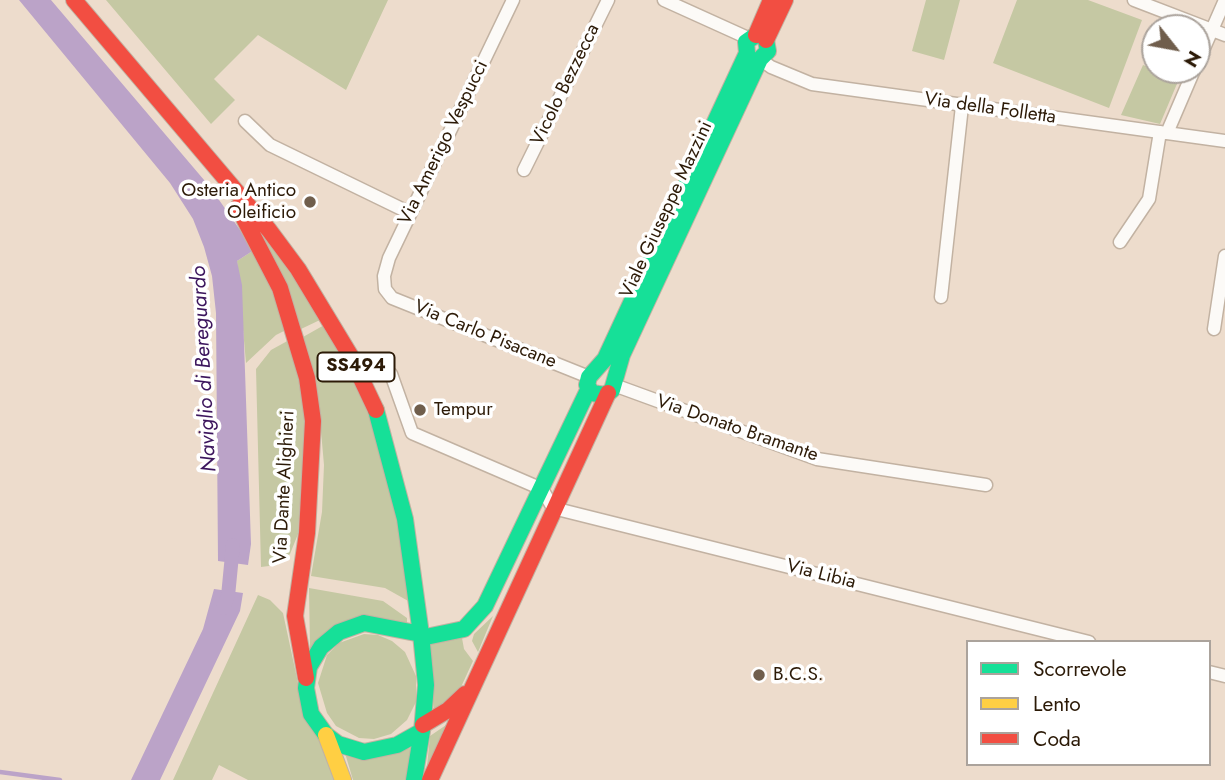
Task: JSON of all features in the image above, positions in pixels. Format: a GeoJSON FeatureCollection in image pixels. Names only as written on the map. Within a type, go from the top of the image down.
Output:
{"type":"FeatureCollection","features":[{"type":"Feature","properties":{"kind":"main road","name":"Via Dante Alighieri"},"geometry":{"type":"LineString","coordinates":[[74,0],[269,230],[298,270],[350,355],[371,399],[392,463],[405,519],[421,636]]}},
{"type":"Feature","properties":{"kind":"main road","name":"Viale Giuseppe Mazzini"},"geometry":{"type":"LineString","coordinates":[[430,780],[611,387],[622,355],[755,45],[771,0]]}},
{"type":"Feature","properties":{"kind":"main road","name":"Viale Giuseppe Mazzini"},"geometry":{"type":"LineString","coordinates":[[306,678],[321,647],[351,627],[378,623],[421,636],[455,633],[479,613],[490,598],[592,378],[755,45],[785,0]]}},
{"type":"Feature","properties":{"kind":"main road","name":"Via Dante Alighieri"},"geometry":{"type":"LineString","coordinates":[[202,154],[242,214],[280,288],[307,378],[313,421],[311,471],[307,533],[295,616],[306,678]]}},
{"type":"Feature","properties":{"kind":"main road"},"geometry":{"type":"LineString","coordinates":[[610,373],[611,387],[596,395],[592,378],[610,373]]}},
{"type":"Feature","properties":{"kind":"main road","name":"SS494"},"geometry":{"type":"LineString","coordinates":[[414,780],[426,685],[421,636]]}},
{"type":"Feature","properties":{"kind":"main road","name":"SS494"},"geometry":{"type":"LineString","coordinates":[[306,678],[308,705],[326,735],[343,780]]}},
{"type":"Feature","properties":{"kind":"main road","name":"Viale Giuseppe Mazzini"},"geometry":{"type":"LineString","coordinates":[[326,735],[338,744],[364,752],[391,748],[448,710],[471,687]]}},
{"type":"Feature","properties":{"kind":"street","name":"Via Amerigo Vespucci"},"geometry":{"type":"LineString","coordinates":[[385,289],[384,276],[389,258],[513,0]]}},
{"type":"Feature","properties":{"kind":"street","name":"Vicolo Bezzecca"},"geometry":{"type":"LineString","coordinates":[[524,170],[608,0]]}},
{"type":"Feature","properties":{"kind":"street","name":"Via della Folletta"},"geometry":{"type":"LineString","coordinates":[[664,0],[755,45],[771,67],[812,83],[1225,141]]}},
{"type":"Feature","properties":{"kind":"street"},"geometry":{"type":"LineString","coordinates":[[1134,0],[1225,35]]}},
{"type":"Feature","properties":{"kind":"street"},"geometry":{"type":"LineString","coordinates":[[1212,30],[1225,0]]}},
{"type":"Feature","properties":{"kind":"street"},"geometry":{"type":"LineString","coordinates":[[1120,242],[1149,199],[1163,133],[1187,84]]}},
{"type":"Feature","properties":{"kind":"street"},"geometry":{"type":"LineString","coordinates":[[941,297],[962,106]]}},
{"type":"Feature","properties":{"kind":"street"},"geometry":{"type":"LineString","coordinates":[[245,121],[270,145],[410,213]]}},
{"type":"Feature","properties":{"kind":"street"},"geometry":{"type":"LineString","coordinates":[[1214,329],[1225,256]]}},
{"type":"Feature","properties":{"kind":"street","name":"Via Carlo Pisacane"},"geometry":{"type":"LineString","coordinates":[[385,289],[392,298],[592,378]]}},
{"type":"Feature","properties":{"kind":"street"},"geometry":{"type":"LineString","coordinates":[[391,374],[412,433],[542,489],[553,508]]}},
{"type":"Feature","properties":{"kind":"street","name":"Via Donato Bramante"},"geometry":{"type":"LineString","coordinates":[[611,387],[817,459],[986,485]]}},
{"type":"Feature","properties":{"kind":"street","name":"Via Libia"},"geometry":{"type":"LineString","coordinates":[[553,508],[1081,640]]}},
{"type":"Feature","properties":{"kind":"green space"},"geometry":{"type":"Polygon","coordinates":[[[106,0],[388,0],[346,90],[258,35],[214,79],[235,100],[211,124],[106,0]]]}},
{"type":"Feature","properties":{"kind":"green space"},"geometry":{"type":"Polygon","coordinates":[[[926,0],[960,0],[944,60],[912,51],[926,0]]]}},
{"type":"Feature","properties":{"kind":"green space"},"geometry":{"type":"Polygon","coordinates":[[[1017,0],[1088,0],[1141,20],[1109,108],[993,63],[1017,0]]]}},
{"type":"Feature","properties":{"kind":"green space"},"geometry":{"type":"Polygon","coordinates":[[[1141,70],[1141,84],[1177,84],[1160,124],[1121,115],[1141,70]]]}},
{"type":"Feature","properties":{"kind":"green space"},"geometry":{"type":"Polygon","coordinates":[[[259,228],[322,319],[301,329],[259,228]]]}},
{"type":"Feature","properties":{"kind":"green space"},"geometry":{"type":"Polygon","coordinates":[[[254,250],[288,329],[276,335],[246,363],[237,261],[254,250]]]}},
{"type":"Feature","properties":{"kind":"green space"},"geometry":{"type":"Polygon","coordinates":[[[326,324],[352,372],[390,471],[410,602],[385,588],[311,576],[322,512],[324,465],[320,420],[303,337],[326,324]]]}},
{"type":"Feature","properties":{"kind":"green space"},"geometry":{"type":"Polygon","coordinates":[[[291,339],[306,411],[298,534],[290,554],[277,565],[261,567],[256,369],[271,350],[291,339]]]}},
{"type":"Feature","properties":{"kind":"green space"},"geometry":{"type":"Polygon","coordinates":[[[309,588],[383,601],[407,618],[407,625],[377,618],[310,649],[309,588]]]}},
{"type":"Feature","properties":{"kind":"green space"},"geometry":{"type":"Polygon","coordinates":[[[258,595],[270,600],[283,613],[298,683],[335,780],[248,780],[219,765],[212,780],[173,780],[258,595]]]}},
{"type":"Feature","properties":{"kind":"green space"},"geometry":{"type":"Polygon","coordinates":[[[493,616],[478,652],[472,641],[474,634],[493,616]]]}},
{"type":"Feature","properties":{"kind":"green space"},"geometry":{"type":"Polygon","coordinates":[[[364,634],[378,635],[392,641],[405,652],[416,676],[416,702],[407,720],[391,734],[374,739],[359,738],[336,726],[327,713],[318,683],[327,655],[339,643],[364,634]]]}},
{"type":"Feature","properties":{"kind":"green space"},"geometry":{"type":"Polygon","coordinates":[[[462,638],[464,649],[473,661],[461,687],[434,715],[429,644],[462,638]]]}},
{"type":"Feature","properties":{"kind":"green space"},"geometry":{"type":"Polygon","coordinates":[[[449,723],[430,767],[427,766],[430,736],[449,723]]]}},
{"type":"Feature","properties":{"kind":"green space"},"geometry":{"type":"Polygon","coordinates":[[[412,748],[408,780],[353,780],[345,753],[412,748]]]}},
{"type":"Feature","properties":{"kind":"shaded area","name":"Naviglio di Bereguardo"},"geometry":{"type":"Polygon","coordinates":[[[19,0],[51,0],[210,187],[254,250],[237,261],[242,285],[251,544],[248,565],[218,561],[216,313],[212,276],[193,219],[170,183],[19,0]]]}},
{"type":"Feature","properties":{"kind":"shaded area"},"geometry":{"type":"Polygon","coordinates":[[[214,589],[243,593],[240,611],[160,780],[131,780],[203,629],[214,589]]]}},
{"type":"Feature","properties":{"kind":"waterway","name":"Naviglio di Bereguardo"},"geometry":{"type":"LineString","coordinates":[[223,608],[228,596],[233,545]]}},
{"type":"Feature","properties":{"kind":"waterway"},"geometry":{"type":"LineString","coordinates":[[0,772],[60,780]]}},
{"type":"Feature","properties":{"kind":"traffic: fast"},"geometry":{"type":"LineString","coordinates":[[605,395],[592,393],[587,385],[589,377],[605,359],[747,53],[746,42],[756,35]]}},
{"type":"Feature","properties":{"kind":"traffic: fast"},"geometry":{"type":"LineString","coordinates":[[608,393],[612,390],[622,355],[760,59],[768,51],[766,40]]}},
{"type":"Feature","properties":{"kind":"traffic: fast"},"geometry":{"type":"LineString","coordinates":[[421,638],[464,629],[485,606],[589,388]]}},
{"type":"Feature","properties":{"kind":"traffic: fast"},"geometry":{"type":"LineString","coordinates":[[376,410],[405,519],[421,634]]}},
{"type":"Feature","properties":{"kind":"traffic: fast"},"geometry":{"type":"LineString","coordinates":[[364,623],[421,634],[426,685],[422,731],[397,745],[364,752],[338,744],[326,735],[311,714],[306,688],[309,667],[321,647],[339,632],[364,623]]}},
{"type":"Feature","properties":{"kind":"traffic: fast"},"geometry":{"type":"LineString","coordinates":[[414,780],[422,731]]}},
{"type":"Feature","properties":{"kind":"traffic: slow"},"geometry":{"type":"LineString","coordinates":[[326,735],[343,780]]}},
{"type":"Feature","properties":{"kind":"traffic: jam"},"geometry":{"type":"LineString","coordinates":[[74,0],[269,230],[298,269],[350,355],[376,410]]}},
{"type":"Feature","properties":{"kind":"traffic: jam"},"geometry":{"type":"LineString","coordinates":[[756,35],[771,0]]}},
{"type":"Feature","properties":{"kind":"traffic: jam"},"geometry":{"type":"LineString","coordinates":[[766,40],[785,0]]}},
{"type":"Feature","properties":{"kind":"traffic: jam"},"geometry":{"type":"LineString","coordinates":[[238,207],[280,288],[307,378],[313,421],[307,533],[295,616],[306,678]]}},
{"type":"Feature","properties":{"kind":"traffic: jam"},"geometry":{"type":"LineString","coordinates":[[430,780],[608,393]]}},
{"type":"Feature","properties":{"kind":"traffic: jam"},"geometry":{"type":"LineString","coordinates":[[423,725],[448,710],[465,694]]}},
{"type":"Feature","properties":{"kind":"place","name":"Osteria Antico Oleificio"},"geometry":{"type":"Point","coordinates":[310,202]}},
{"type":"Feature","properties":{"kind":"place","name":"Tempur"},"geometry":{"type":"Point","coordinates":[420,410]}},
{"type":"Feature","properties":{"kind":"place","name":"B.C.S."},"geometry":{"type":"Point","coordinates":[759,675]}}]}
